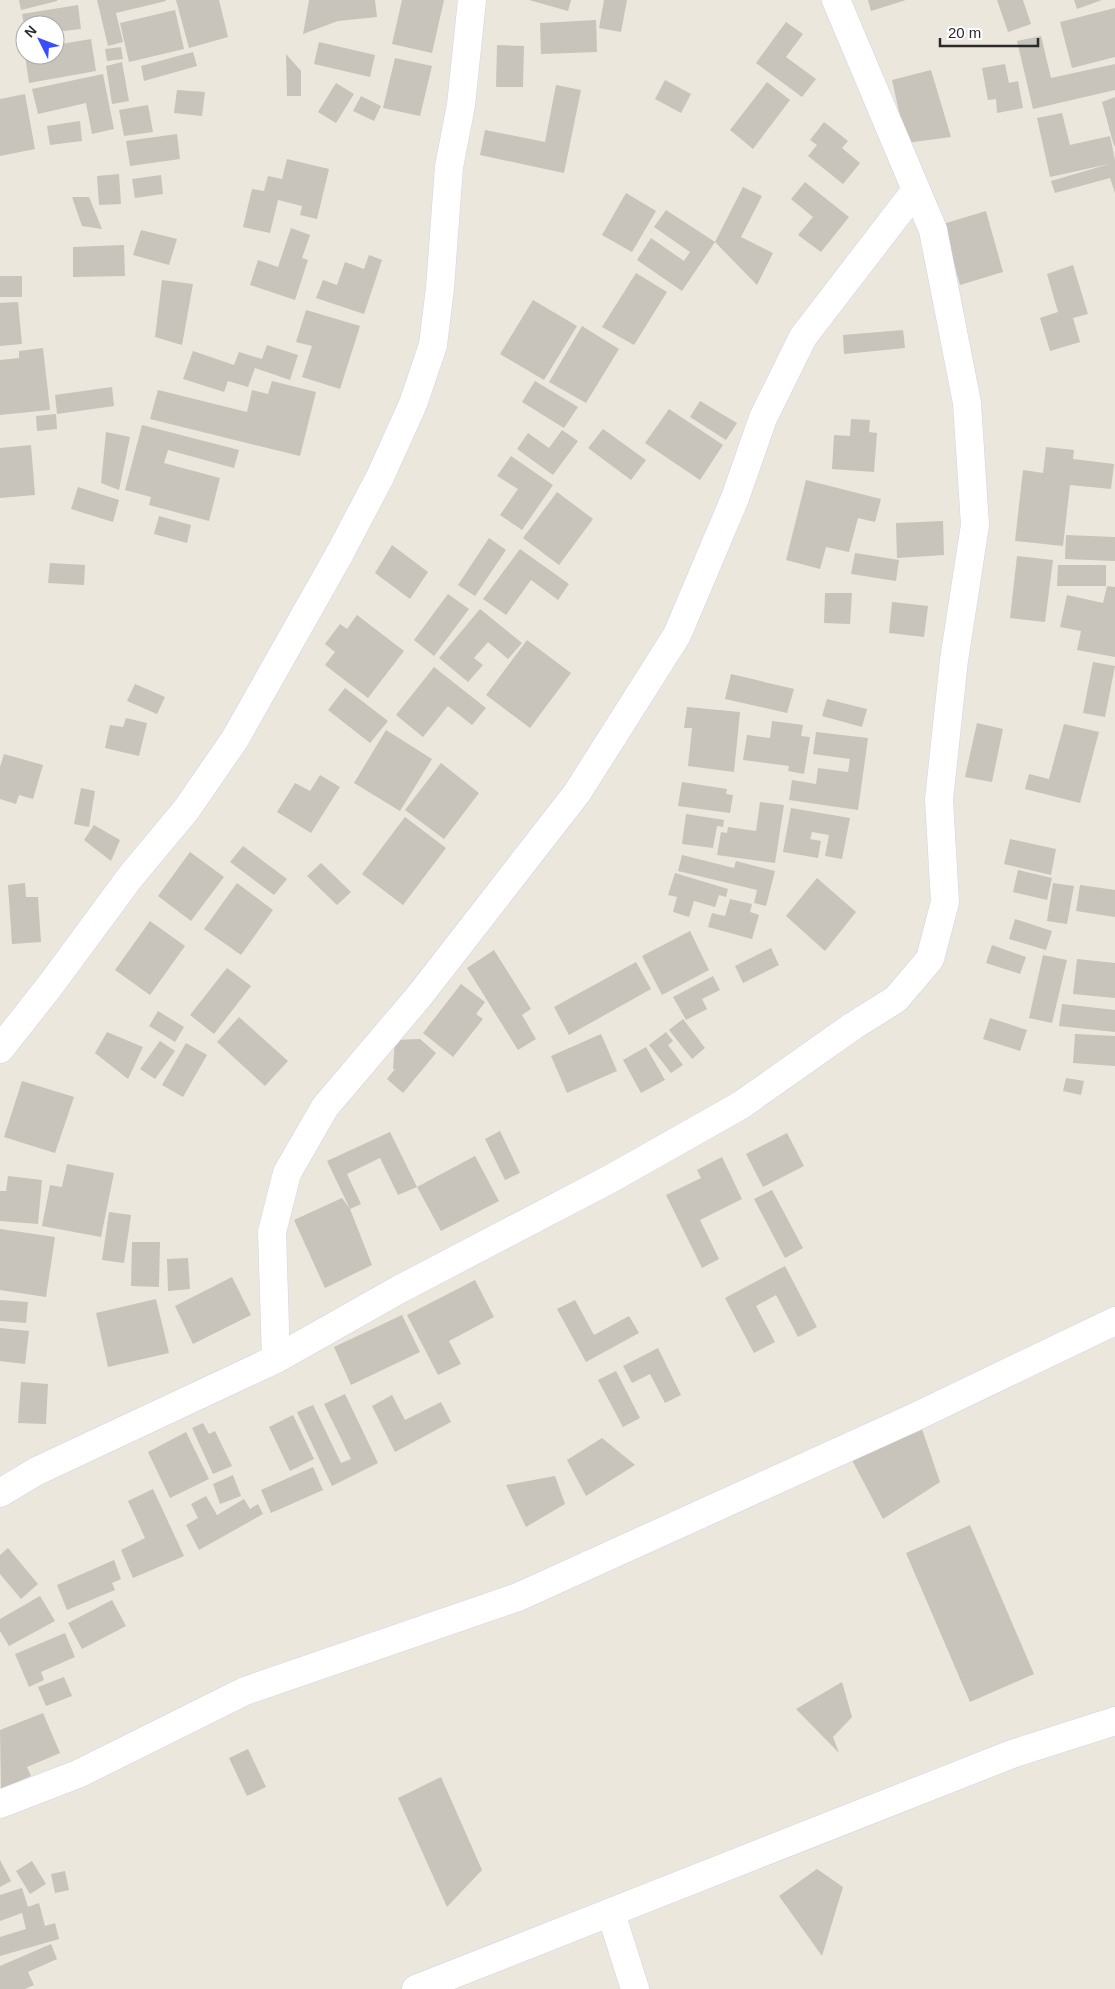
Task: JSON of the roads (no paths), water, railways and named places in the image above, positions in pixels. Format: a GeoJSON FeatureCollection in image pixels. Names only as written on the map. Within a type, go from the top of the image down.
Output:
{"type":"FeatureCollection","features":[{"type":"Feature","properties":{"kind":"street"},"geometry":{"type":"LineString","coordinates":[[0,1049],[49,987],[114,897],[186,810],[235,739],[340,553],[380,477],[409,412],[433,345],[440,288],[449,167],[461,105],[472,0]]}},
{"type":"Feature","properties":{"kind":"street"},"geometry":{"type":"LineString","coordinates":[[0,1494],[37,1471],[276,1359],[400,1289],[612,1178],[742,1105],[853,1026],[896,999],[930,959],[945,902],[939,800],[954,660],[975,525],[967,403],[933,230],[836,0]]}},
{"type":"Feature","properties":{"kind":"street"},"geometry":{"type":"LineString","coordinates":[[276,1359],[272,1232],[288,1173],[325,1107],[420,995],[576,793],[677,635],[735,498],[763,418],[803,337],[916,190]]}},
{"type":"Feature","properties":{"kind":"street"},"geometry":{"type":"LineString","coordinates":[[0,1804],[78,1774],[245,1690],[518,1597],[897,1426],[1115,1321]]}},
{"type":"Feature","properties":{"kind":"street"},"geometry":{"type":"LineString","coordinates":[[416,1989],[1012,1754],[1115,1721]]}},
{"type":"Feature","properties":{"kind":"street"},"geometry":{"type":"LineString","coordinates":[[611,1913],[635,1989]]}}]}
